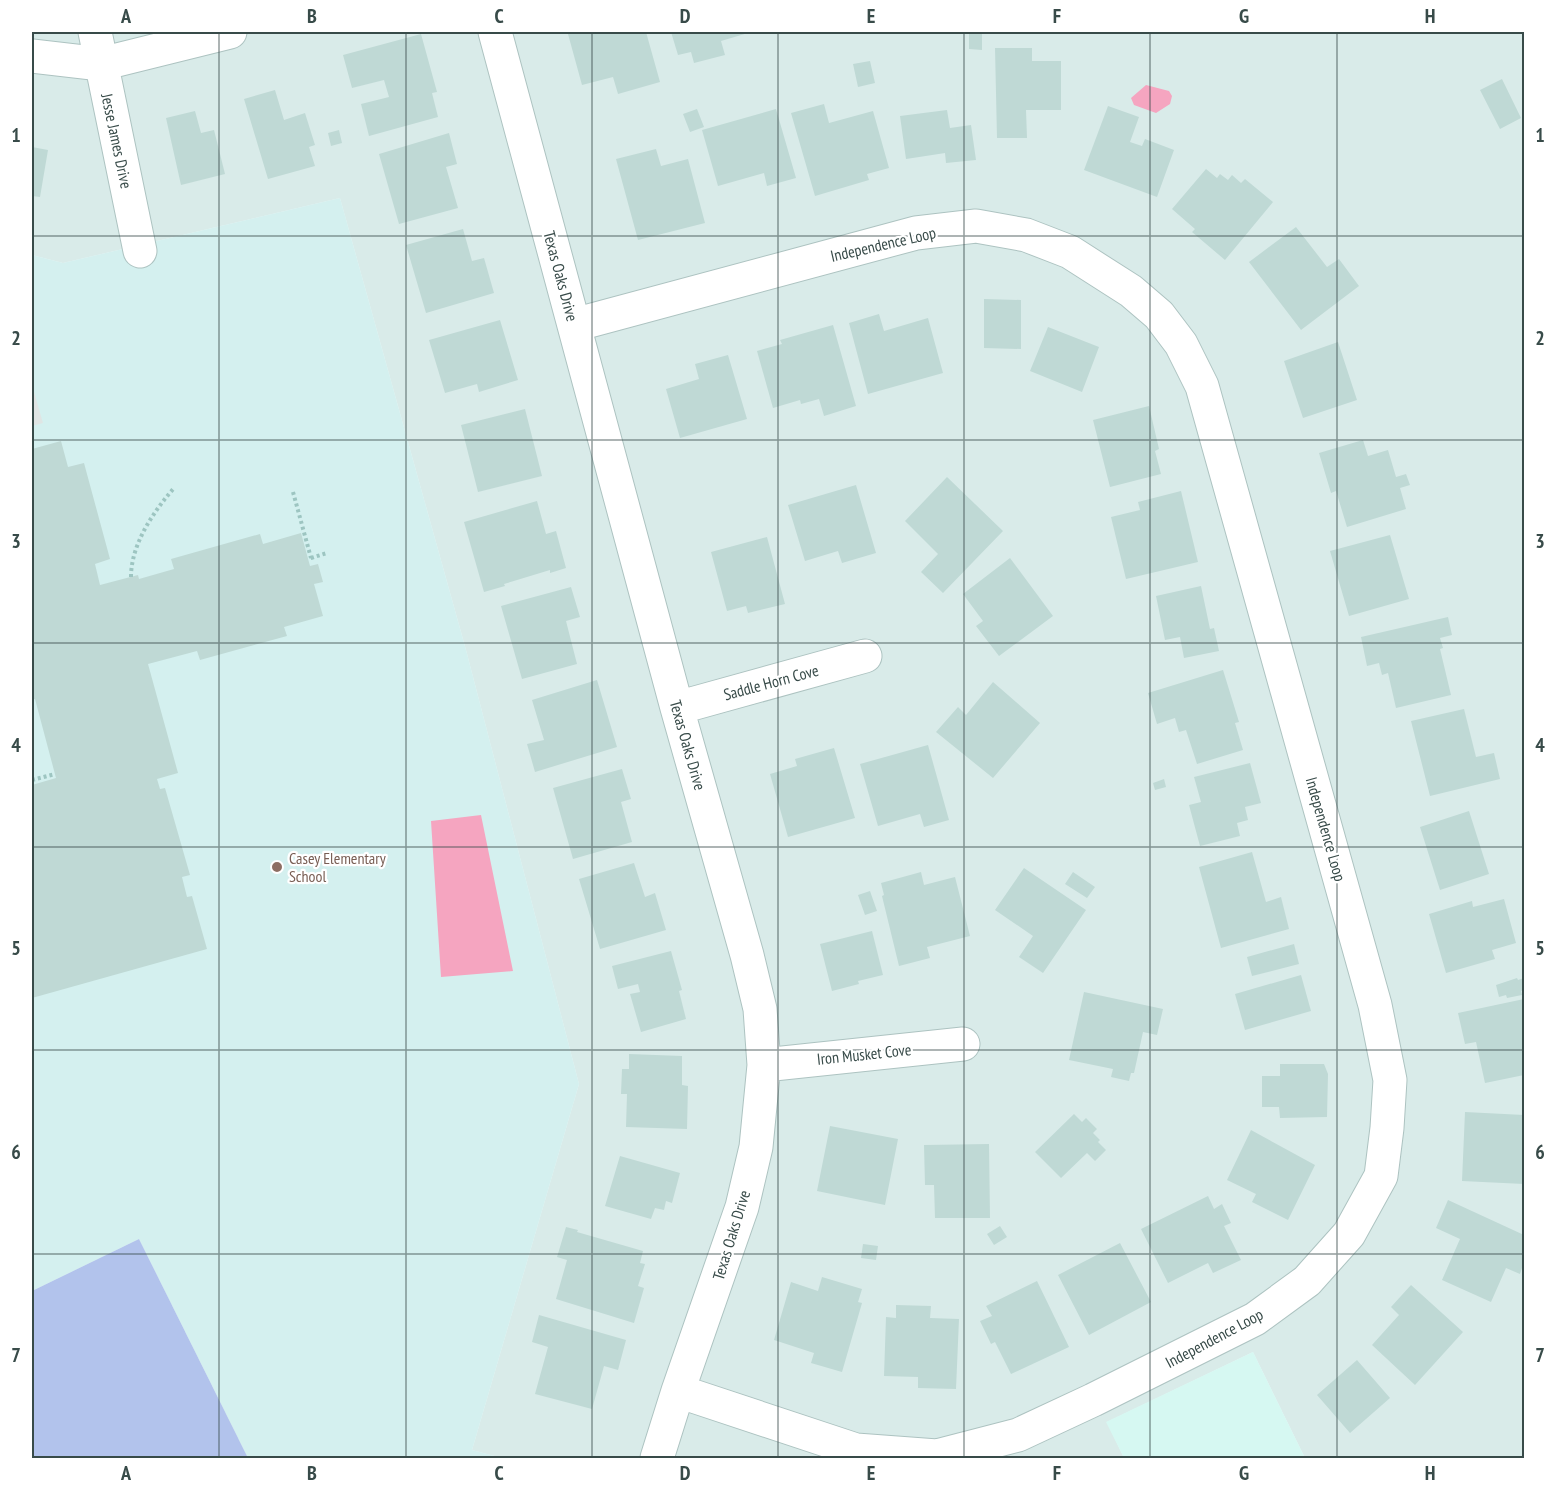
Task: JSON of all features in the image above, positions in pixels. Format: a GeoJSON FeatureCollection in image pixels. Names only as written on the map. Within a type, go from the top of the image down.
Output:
{"type":"FeatureCollection","features":[{"type":"Feature","properties":{"kind":"street","name":"Jesse James Drive"},"geometry":{"type":"LineString","coordinates":[[95,32],[140,250]]}},
{"type":"Feature","properties":{"kind":"street"},"geometry":{"type":"LineString","coordinates":[[32,56],[101,64],[230,32]]}},
{"type":"Feature","properties":{"kind":"street","name":"Texas Oaks Drive"},"geometry":{"type":"LineString","coordinates":[[495,32],[760,1009],[764,1065],[756,1147],[742,1207],[657,1458]]}},
{"type":"Feature","properties":{"kind":"street","name":"Independence Loop"},"geometry":{"type":"LineString","coordinates":[[574,326],[916,233],[976,226],[1026,235],[1071,252],[1131,291],[1159,315],[1181,344],[1202,386],[1375,1005],[1390,1080],[1381,1176],[1349,1234],[1307,1281],[1255,1319],[1018,1435],[937,1456],[856,1450],[678,1391]]}},
{"type":"Feature","properties":{"kind":"street","name":"Saddle Horn Cove"},"geometry":{"type":"LineString","coordinates":[[677,708],[865,656]]}},
{"type":"Feature","properties":{"kind":"street","name":"Iron Musket Cove"},"geometry":{"type":"LineString","coordinates":[[764,1065],[963,1044]]}},
{"type":"Feature","properties":{"kind":"path"},"geometry":{"type":"LineString","coordinates":[[131,577],[133,562],[145,530],[155,512],[174,488]]}},
{"type":"Feature","properties":{"kind":"path"},"geometry":{"type":"LineString","coordinates":[[293,492],[310,558],[327,553]]}},
{"type":"Feature","properties":{"kind":"path"},"geometry":{"type":"LineString","coordinates":[[32,780],[55,774]]}},
{"type":"Feature","properties":{"kind":"shaded area"},"geometry":{"type":"Polygon","coordinates":[[[32,32],[1524,32],[1524,1455],[1518,1458],[1305,1458],[1253,1352],[1107,1422],[1124,1458],[502,1458],[472,1450],[579,1084],[466,650],[340,198],[63,263],[32,255],[32,32]]]}},
{"type":"Feature","properties":{"kind":"shaded area"},"geometry":{"type":"Polygon","coordinates":[[[1146,85],[1169,91],[1172,96],[1170,104],[1156,113],[1134,105],[1131,98],[1146,85]]]}},
{"type":"Feature","properties":{"kind":"shaded area","name":"Casey Elementary School"},"geometry":{"type":"Polygon","coordinates":[[[340,198],[466,650],[579,1084],[472,1450],[502,1458],[248,1458],[139,1239],[32,1291],[32,255],[63,263],[340,198]]]}},
{"type":"Feature","properties":{"kind":"shaded area"},"geometry":{"type":"Polygon","coordinates":[[[32,385],[43,423],[32,426],[32,385]]]}},
{"type":"Feature","properties":{"kind":"shaded area"},"geometry":{"type":"Polygon","coordinates":[[[481,815],[513,971],[441,977],[431,821],[481,815]]]}},
{"type":"Feature","properties":{"kind":"shaded area"},"geometry":{"type":"Polygon","coordinates":[[[139,1239],[248,1458],[32,1458],[32,1291],[139,1239]]]}},
{"type":"Feature","properties":{"kind":"shaded area"},"geometry":{"type":"Polygon","coordinates":[[[1253,1352],[1305,1458],[1124,1458],[1106,1422],[1253,1352]]]}},
{"type":"Feature","properties":{"kind":"building"},"geometry":{"type":"Polygon","coordinates":[[[646,32],[660,82],[618,94],[613,77],[582,85],[568,34],[646,32]]]}},
{"type":"Feature","properties":{"kind":"building"},"geometry":{"type":"Polygon","coordinates":[[[671,32],[748,33],[721,41],[725,55],[694,63],[691,52],[678,55],[671,32]]]}},
{"type":"Feature","properties":{"kind":"building"},"geometry":{"type":"Polygon","coordinates":[[[969,32],[982,32],[982,50],[969,49],[969,32]]]}},
{"type":"Feature","properties":{"kind":"building"},"geometry":{"type":"Polygon","coordinates":[[[421,34],[437,92],[432,93],[438,117],[369,136],[361,104],[389,97],[384,80],[352,88],[343,55],[421,34]]]}},
{"type":"Feature","properties":{"kind":"building"},"geometry":{"type":"Polygon","coordinates":[[[995,48],[1032,48],[1032,61],[1061,61],[1061,110],[1026,110],[1027,138],[997,138],[995,48]]]}},
{"type":"Feature","properties":{"kind":"building"},"geometry":{"type":"Polygon","coordinates":[[[870,61],[875,83],[858,87],[853,64],[870,61]]]}},
{"type":"Feature","properties":{"kind":"building"},"geometry":{"type":"Polygon","coordinates":[[[1502,79],[1521,118],[1500,129],[1480,90],[1502,79]]]}},
{"type":"Feature","properties":{"kind":"building"},"geometry":{"type":"Polygon","coordinates":[[[275,90],[284,120],[305,113],[315,145],[309,147],[315,166],[268,179],[244,99],[275,90]]]}},
{"type":"Feature","properties":{"kind":"building"},"geometry":{"type":"Polygon","coordinates":[[[824,104],[829,123],[873,111],[889,168],[867,174],[869,180],[815,196],[791,113],[824,104]]]}},
{"type":"Feature","properties":{"kind":"building"},"geometry":{"type":"Polygon","coordinates":[[[1108,106],[1139,117],[1130,142],[1142,146],[1145,139],[1174,150],[1157,197],[1084,170],[1108,106]]]}},
{"type":"Feature","properties":{"kind":"building"},"geometry":{"type":"Polygon","coordinates":[[[697,109],[704,127],[690,132],[683,114],[697,109]]]}},
{"type":"Feature","properties":{"kind":"building"},"geometry":{"type":"Polygon","coordinates":[[[776,109],[796,178],[767,186],[764,173],[718,186],[702,130],[776,109]]]}},
{"type":"Feature","properties":{"kind":"building"},"geometry":{"type":"Polygon","coordinates":[[[947,110],[950,128],[971,125],[976,160],[946,163],[945,153],[906,159],[900,116],[947,110]]]}},
{"type":"Feature","properties":{"kind":"building"},"geometry":{"type":"Polygon","coordinates":[[[195,111],[201,133],[214,130],[225,174],[181,185],[166,118],[195,111]]]}},
{"type":"Feature","properties":{"kind":"building"},"geometry":{"type":"Polygon","coordinates":[[[339,130],[342,143],[331,146],[328,133],[339,130]]]}},
{"type":"Feature","properties":{"kind":"building"},"geometry":{"type":"Polygon","coordinates":[[[449,133],[457,164],[446,167],[458,208],[399,224],[379,154],[449,133]]]}},
{"type":"Feature","properties":{"kind":"building"},"geometry":{"type":"Polygon","coordinates":[[[32,147],[48,150],[40,197],[32,196],[32,147]]]}},
{"type":"Feature","properties":{"kind":"building"},"geometry":{"type":"Polygon","coordinates":[[[656,149],[661,166],[688,159],[705,223],[638,240],[616,159],[656,149]]]}},
{"type":"Feature","properties":{"kind":"building"},"geometry":{"type":"Polygon","coordinates":[[[1206,169],[1217,178],[1220,174],[1228,180],[1232,175],[1241,183],[1245,179],[1273,202],[1225,260],[1192,232],[1195,229],[1172,209],[1206,169]]]}},
{"type":"Feature","properties":{"kind":"building"},"geometry":{"type":"Polygon","coordinates":[[[1296,227],[1327,267],[1339,259],[1359,286],[1301,330],[1249,262],[1296,227]]]}},
{"type":"Feature","properties":{"kind":"building"},"geometry":{"type":"Polygon","coordinates":[[[463,229],[472,261],[484,258],[494,293],[426,313],[406,245],[463,229]]]}},
{"type":"Feature","properties":{"kind":"building"},"geometry":{"type":"Polygon","coordinates":[[[984,299],[1021,300],[1021,349],[984,348],[984,299]]]}},
{"type":"Feature","properties":{"kind":"building"},"geometry":{"type":"Polygon","coordinates":[[[879,314],[884,331],[928,318],[943,373],[868,394],[849,323],[879,314]]]}},
{"type":"Feature","properties":{"kind":"building"},"geometry":{"type":"Polygon","coordinates":[[[500,320],[518,380],[479,392],[477,384],[445,393],[429,340],[500,320]]]}},
{"type":"Feature","properties":{"kind":"building"},"geometry":{"type":"Polygon","coordinates":[[[833,325],[856,406],[824,416],[819,399],[801,404],[800,400],[773,408],[757,351],[782,344],[780,340],[833,325]]]}},
{"type":"Feature","properties":{"kind":"building"},"geometry":{"type":"Polygon","coordinates":[[[1048,327],[1099,347],[1082,392],[1030,371],[1048,327]]]}},
{"type":"Feature","properties":{"kind":"building"},"geometry":{"type":"Polygon","coordinates":[[[1338,342],[1357,400],[1303,418],[1284,361],[1338,342]]]}},
{"type":"Feature","properties":{"kind":"building"},"geometry":{"type":"Polygon","coordinates":[[[728,355],[747,419],[680,438],[666,389],[699,379],[695,364],[728,355]]]}},
{"type":"Feature","properties":{"kind":"building"},"geometry":{"type":"Polygon","coordinates":[[[1149,406],[1159,449],[1155,451],[1161,474],[1110,487],[1093,420],[1149,406]]]}},
{"type":"Feature","properties":{"kind":"building"},"geometry":{"type":"Polygon","coordinates":[[[525,409],[542,476],[478,492],[461,425],[525,409]]]}},
{"type":"Feature","properties":{"kind":"building"},"geometry":{"type":"Polygon","coordinates":[[[1363,440],[1368,456],[1388,450],[1396,477],[1406,474],[1410,485],[1400,488],[1406,509],[1347,527],[1336,491],[1331,493],[1319,453],[1363,440]]]}},
{"type":"Feature","properties":{"kind":"building"},"geometry":{"type":"Polygon","coordinates":[[[61,441],[68,467],[84,463],[110,559],[95,564],[100,585],[138,575],[139,579],[174,569],[171,559],[260,534],[263,544],[301,533],[310,566],[318,564],[323,582],[314,584],[323,616],[284,627],[287,636],[200,660],[197,651],[148,664],[178,773],[157,779],[160,789],[165,788],[190,875],[182,877],[187,897],[192,896],[207,949],[32,998],[32,785],[56,778],[35,699],[32,700],[32,449],[61,441]]]}},
{"type":"Feature","properties":{"kind":"building"},"geometry":{"type":"Polygon","coordinates":[[[947,477],[1003,531],[943,593],[921,572],[938,554],[905,521],[947,477]]]}},
{"type":"Feature","properties":{"kind":"building"},"geometry":{"type":"Polygon","coordinates":[[[856,485],[876,553],[842,563],[838,551],[805,561],[788,505],[856,485]]]}},
{"type":"Feature","properties":{"kind":"building"},"geometry":{"type":"Polygon","coordinates":[[[1181,491],[1198,562],[1126,579],[1111,517],[1140,510],[1138,502],[1181,491]]]}},
{"type":"Feature","properties":{"kind":"building"},"geometry":{"type":"Polygon","coordinates":[[[537,501],[546,534],[556,531],[566,568],[550,573],[550,570],[484,592],[464,522],[537,501]]]}},
{"type":"Feature","properties":{"kind":"building"},"geometry":{"type":"Polygon","coordinates":[[[1390,535],[1409,599],[1349,616],[1330,551],[1390,535]]]}},
{"type":"Feature","properties":{"kind":"building"},"geometry":{"type":"Polygon","coordinates":[[[767,537],[785,604],[748,613],[746,606],[727,611],[711,552],[767,537]]]}},
{"type":"Feature","properties":{"kind":"building"},"geometry":{"type":"Polygon","coordinates":[[[1010,558],[1053,616],[999,656],[976,626],[983,621],[963,594],[1010,558]]]}},
{"type":"Feature","properties":{"kind":"building"},"geometry":{"type":"Polygon","coordinates":[[[1201,586],[1210,629],[1214,628],[1219,651],[1184,658],[1180,637],[1165,640],[1156,596],[1201,586]]]}},
{"type":"Feature","properties":{"kind":"building"},"geometry":{"type":"Polygon","coordinates":[[[571,587],[580,617],[566,621],[577,664],[522,679],[501,606],[571,587]]]}},
{"type":"Feature","properties":{"kind":"building"},"geometry":{"type":"Polygon","coordinates":[[[1448,617],[1452,635],[1440,638],[1443,648],[1440,649],[1451,695],[1396,708],[1388,673],[1382,675],[1379,663],[1367,666],[1361,637],[1448,617]]]}},
{"type":"Feature","properties":{"kind":"building"},"geometry":{"type":"Polygon","coordinates":[[[1223,670],[1239,722],[1235,723],[1243,750],[1197,764],[1186,730],[1179,732],[1175,718],[1157,724],[1148,693],[1223,670]]]}},
{"type":"Feature","properties":{"kind":"building"},"geometry":{"type":"Polygon","coordinates":[[[597,680],[617,747],[535,772],[527,744],[544,740],[532,700],[597,680]]]}},
{"type":"Feature","properties":{"kind":"building"},"geometry":{"type":"Polygon","coordinates":[[[993,682],[1040,723],[993,778],[936,732],[958,707],[966,715],[993,682]]]}},
{"type":"Feature","properties":{"kind":"building"},"geometry":{"type":"Polygon","coordinates":[[[1464,709],[1476,757],[1494,753],[1500,779],[1430,796],[1411,721],[1464,709]]]}},
{"type":"Feature","properties":{"kind":"building"},"geometry":{"type":"Polygon","coordinates":[[[928,745],[949,820],[924,827],[920,814],[878,826],[860,764],[928,745]]]}},
{"type":"Feature","properties":{"kind":"building"},"geometry":{"type":"Polygon","coordinates":[[[834,748],[855,818],[788,837],[770,774],[797,766],[795,759],[834,748]]]}},
{"type":"Feature","properties":{"kind":"building"},"geometry":{"type":"Polygon","coordinates":[[[1250,763],[1261,803],[1245,807],[1248,820],[1237,823],[1240,836],[1200,846],[1189,805],[1201,802],[1194,777],[1250,763]]]}},
{"type":"Feature","properties":{"kind":"building"},"geometry":{"type":"Polygon","coordinates":[[[622,769],[631,799],[621,802],[632,842],[573,859],[553,788],[622,769]]]}},
{"type":"Feature","properties":{"kind":"building"},"geometry":{"type":"Polygon","coordinates":[[[1164,779],[1166,787],[1155,790],[1153,783],[1164,779]]]}},
{"type":"Feature","properties":{"kind":"building"},"geometry":{"type":"Polygon","coordinates":[[[1469,811],[1489,874],[1440,890],[1420,827],[1469,811]]]}},
{"type":"Feature","properties":{"kind":"building"},"geometry":{"type":"Polygon","coordinates":[[[1252,852],[1266,902],[1281,897],[1289,929],[1221,948],[1199,867],[1252,852]]]}},
{"type":"Feature","properties":{"kind":"building"},"geometry":{"type":"Polygon","coordinates":[[[634,863],[645,897],[655,893],[666,930],[600,949],[579,879],[634,863]]]}},
{"type":"Feature","properties":{"kind":"building"},"geometry":{"type":"Polygon","coordinates":[[[1024,868],[1086,910],[1043,973],[1019,957],[1033,936],[995,910],[1024,868]]]}},
{"type":"Feature","properties":{"kind":"building"},"geometry":{"type":"Polygon","coordinates":[[[921,872],[924,885],[955,877],[970,936],[927,947],[930,958],[899,966],[881,883],[921,872]]]}},
{"type":"Feature","properties":{"kind":"building"},"geometry":{"type":"Polygon","coordinates":[[[1073,872],[1095,887],[1087,898],[1065,884],[1073,872]]]}},
{"type":"Feature","properties":{"kind":"building"},"geometry":{"type":"Polygon","coordinates":[[[870,891],[877,911],[865,915],[858,895],[870,891]]]}},
{"type":"Feature","properties":{"kind":"building"},"geometry":{"type":"Polygon","coordinates":[[[1504,899],[1516,943],[1492,950],[1495,959],[1446,973],[1429,914],[1472,901],[1473,907],[1504,899]]]}},
{"type":"Feature","properties":{"kind":"building"},"geometry":{"type":"Polygon","coordinates":[[[872,931],[883,975],[832,991],[820,944],[872,931]]]}},
{"type":"Feature","properties":{"kind":"building"},"geometry":{"type":"Polygon","coordinates":[[[1294,944],[1299,964],[1252,976],[1247,957],[1294,944]]]}},
{"type":"Feature","properties":{"kind":"building"},"geometry":{"type":"Polygon","coordinates":[[[671,951],[682,990],[679,991],[686,1019],[641,1032],[630,994],[640,992],[638,984],[618,989],[612,966],[671,951]]]}},
{"type":"Feature","properties":{"kind":"building"},"geometry":{"type":"Polygon","coordinates":[[[1301,975],[1311,1011],[1245,1030],[1235,994],[1301,975]]]}},
{"type":"Feature","properties":{"kind":"building"},"geometry":{"type":"Polygon","coordinates":[[[1517,978],[1518,980],[1524,978],[1522,995],[1499,997],[1496,985],[1517,978]]]}},
{"type":"Feature","properties":{"kind":"building"},"geometry":{"type":"Polygon","coordinates":[[[1084,992],[1163,1009],[1157,1035],[1143,1032],[1134,1073],[1131,1073],[1129,1081],[1111,1077],[1113,1069],[1069,1060],[1084,992]]]}},
{"type":"Feature","properties":{"kind":"building"},"geometry":{"type":"Polygon","coordinates":[[[1524,999],[1524,1075],[1485,1083],[1476,1042],[1465,1044],[1458,1013],[1524,999]]]}},
{"type":"Feature","properties":{"kind":"building"},"geometry":{"type":"Polygon","coordinates":[[[629,1054],[682,1056],[682,1085],[688,1086],[687,1129],[626,1127],[627,1094],[621,1094],[622,1069],[629,1069],[629,1054]]]}},
{"type":"Feature","properties":{"kind":"building"},"geometry":{"type":"Polygon","coordinates":[[[1280,1064],[1324,1064],[1328,1074],[1327,1117],[1280,1118],[1279,1107],[1262,1107],[1262,1076],[1280,1076],[1280,1064]]]}},
{"type":"Feature","properties":{"kind":"building"},"geometry":{"type":"Polygon","coordinates":[[[1465,1112],[1524,1115],[1524,1184],[1462,1181],[1465,1112]]]}},
{"type":"Feature","properties":{"kind":"building"},"geometry":{"type":"Polygon","coordinates":[[[1074,1114],[1082,1122],[1086,1118],[1097,1129],[1093,1133],[1106,1150],[1095,1161],[1087,1153],[1061,1178],[1035,1152],[1074,1114]]]}},
{"type":"Feature","properties":{"kind":"building"},"geometry":{"type":"Polygon","coordinates":[[[830,1126],[898,1139],[885,1205],[817,1191],[830,1126]]]}},
{"type":"Feature","properties":{"kind":"building"},"geometry":{"type":"Polygon","coordinates":[[[1251,1130],[1315,1165],[1288,1220],[1252,1202],[1256,1194],[1227,1180],[1251,1130]]]}},
{"type":"Feature","properties":{"kind":"building"},"geometry":{"type":"Polygon","coordinates":[[[989,1144],[990,1218],[935,1218],[934,1185],[925,1185],[924,1145],[989,1144]]]}},
{"type":"Feature","properties":{"kind":"building"},"geometry":{"type":"Polygon","coordinates":[[[620,1156],[680,1173],[672,1203],[666,1201],[664,1210],[655,1208],[651,1219],[605,1206],[620,1156]]]}},
{"type":"Feature","properties":{"kind":"building"},"geometry":{"type":"Polygon","coordinates":[[[1208,1196],[1214,1209],[1222,1204],[1231,1223],[1224,1226],[1241,1260],[1213,1273],[1208,1263],[1168,1283],[1141,1229],[1208,1196]]]}},
{"type":"Feature","properties":{"kind":"building"},"geometry":{"type":"Polygon","coordinates":[[[1448,1200],[1524,1235],[1524,1262],[1520,1274],[1506,1268],[1491,1302],[1442,1280],[1460,1239],[1436,1228],[1448,1200]]]}},
{"type":"Feature","properties":{"kind":"building"},"geometry":{"type":"Polygon","coordinates":[[[1000,1226],[1007,1237],[994,1245],[987,1234],[1000,1226]]]}},
{"type":"Feature","properties":{"kind":"building"},"geometry":{"type":"Polygon","coordinates":[[[566,1227],[643,1251],[640,1263],[645,1264],[638,1286],[644,1288],[634,1323],[556,1299],[567,1260],[557,1257],[566,1227]]]}},
{"type":"Feature","properties":{"kind":"building"},"geometry":{"type":"Polygon","coordinates":[[[1120,1243],[1151,1302],[1089,1335],[1058,1275],[1120,1243]]]}},
{"type":"Feature","properties":{"kind":"building"},"geometry":{"type":"Polygon","coordinates":[[[863,1244],[878,1246],[876,1260],[861,1258],[863,1244]]]}},
{"type":"Feature","properties":{"kind":"building"},"geometry":{"type":"Polygon","coordinates":[[[822,1277],[862,1289],[858,1302],[862,1303],[842,1372],[811,1363],[814,1353],[774,1340],[791,1282],[818,1291],[822,1277]]]}},
{"type":"Feature","properties":{"kind":"building"},"geometry":{"type":"Polygon","coordinates":[[[1037,1281],[1069,1347],[1011,1374],[995,1342],[991,1344],[980,1321],[992,1316],[986,1306],[1037,1281]]]}},
{"type":"Feature","properties":{"kind":"building"},"geometry":{"type":"Polygon","coordinates":[[[1411,1285],[1463,1332],[1415,1385],[1372,1345],[1399,1315],[1391,1307],[1411,1285]]]}},
{"type":"Feature","properties":{"kind":"building"},"geometry":{"type":"Polygon","coordinates":[[[896,1305],[931,1306],[930,1318],[959,1319],[956,1389],[918,1388],[918,1377],[884,1376],[886,1317],[896,1318],[896,1305]]]}},
{"type":"Feature","properties":{"kind":"building"},"geometry":{"type":"Polygon","coordinates":[[[539,1315],[626,1340],[618,1370],[604,1366],[592,1409],[535,1394],[548,1347],[532,1342],[539,1315]]]}},
{"type":"Feature","properties":{"kind":"building"},"geometry":{"type":"Polygon","coordinates":[[[1357,1360],[1390,1398],[1350,1433],[1317,1395],[1357,1360]]]}},
{"type":"Feature","properties":{"kind":"place","name":"Casey Elementary School"},"geometry":{"type":"Point","coordinates":[277,867]}}]}
